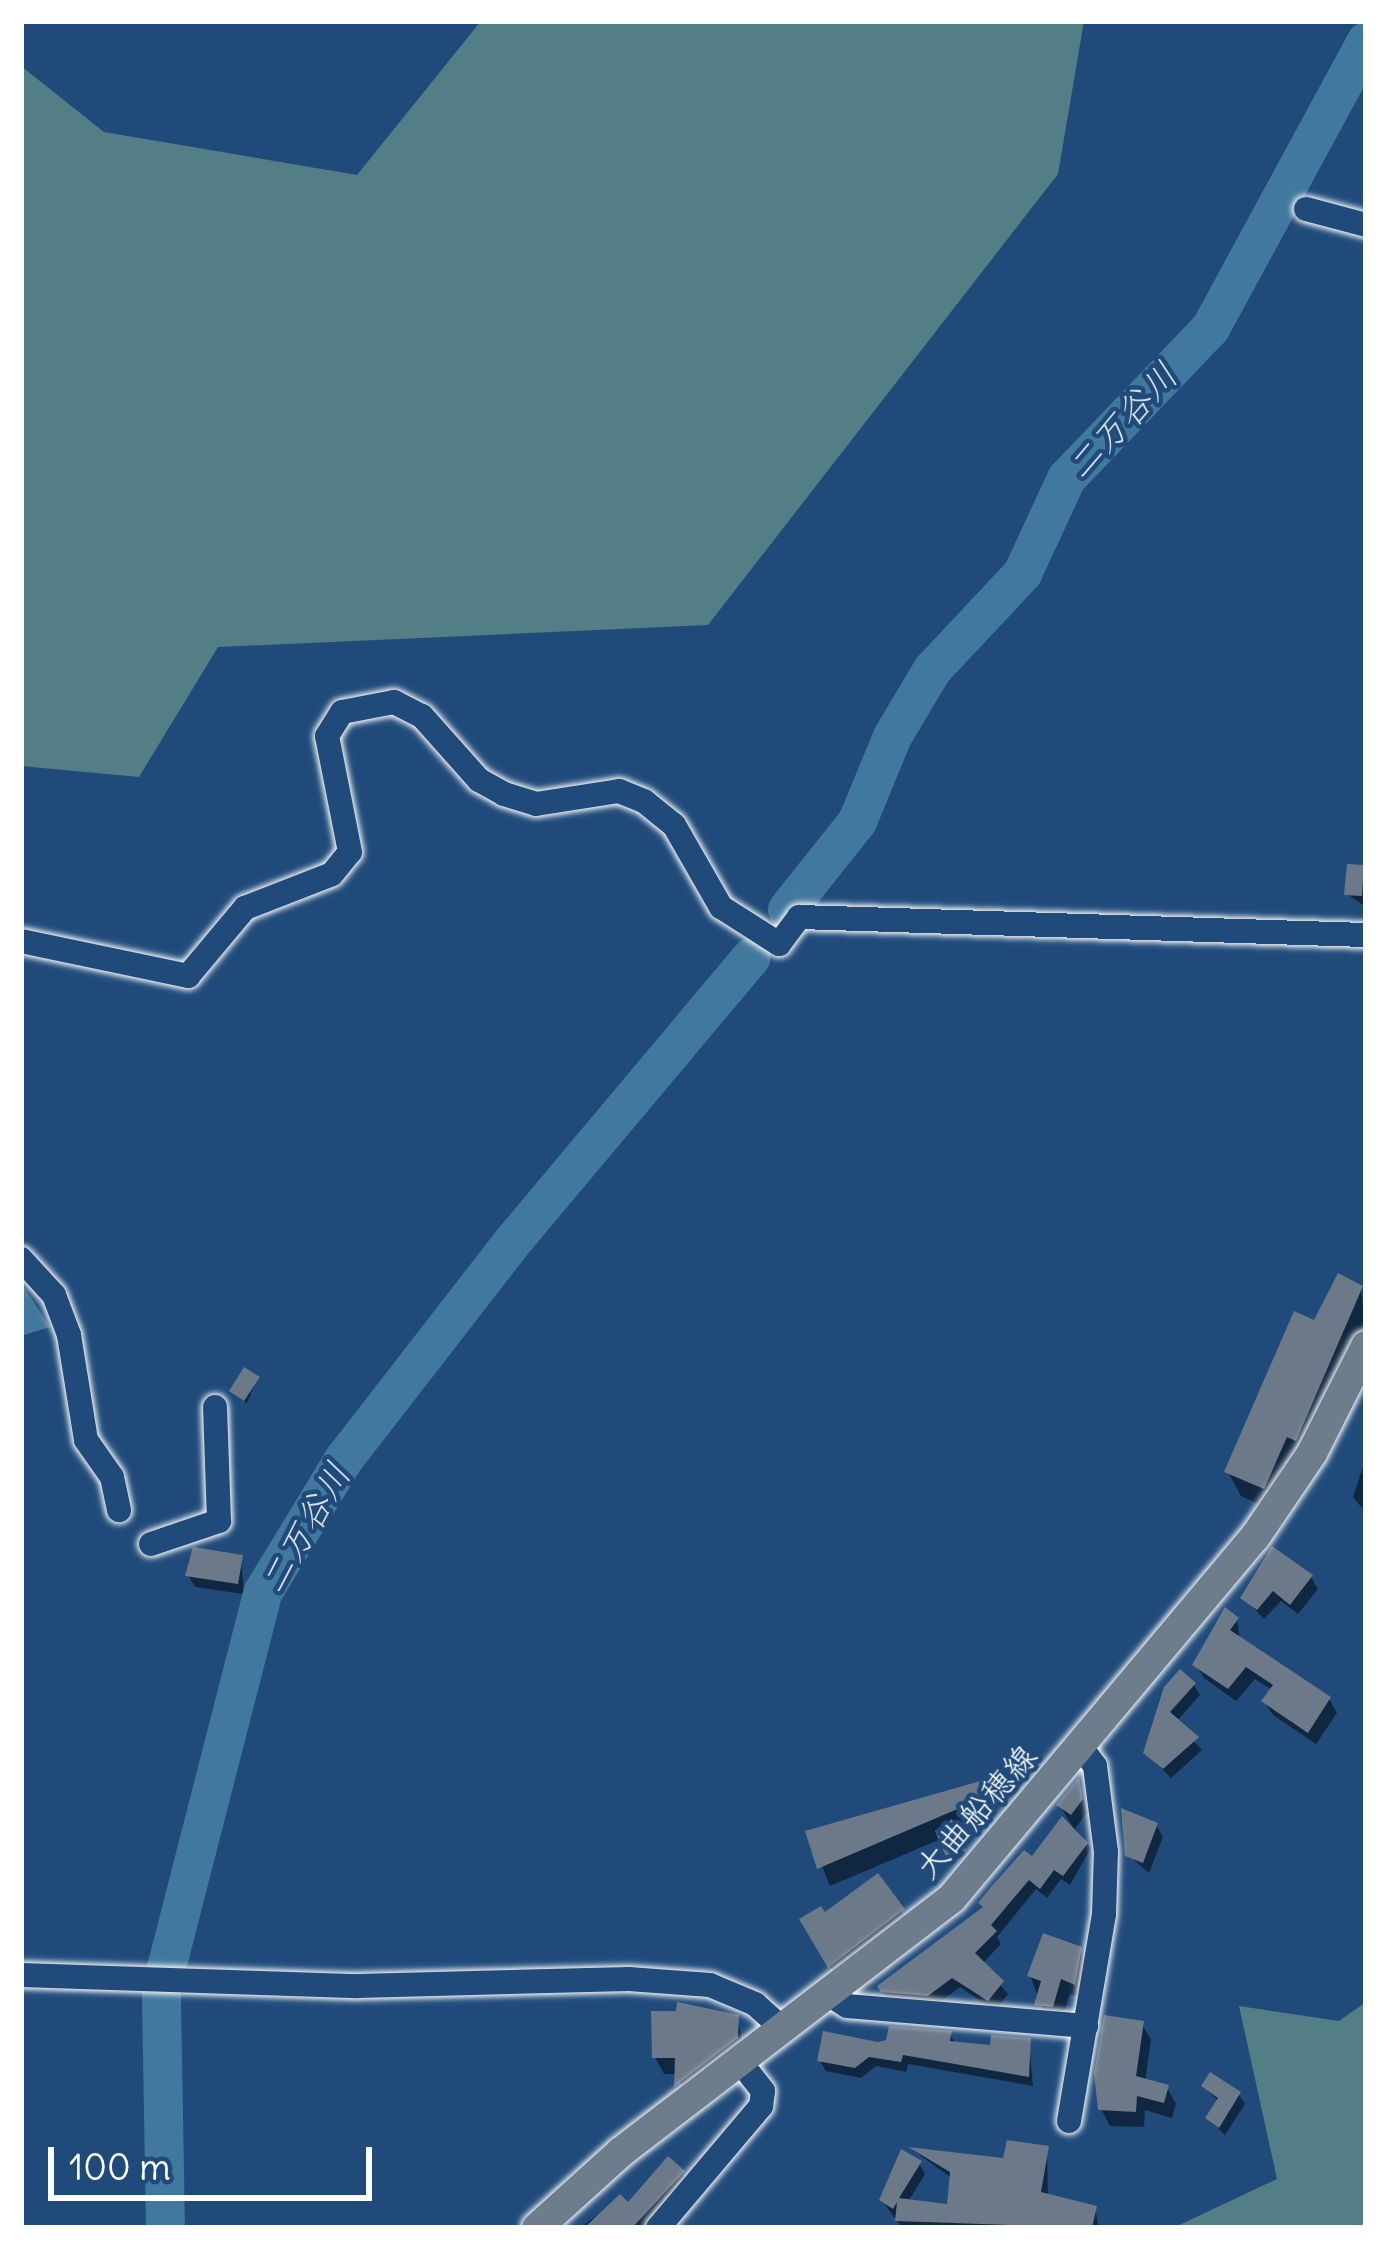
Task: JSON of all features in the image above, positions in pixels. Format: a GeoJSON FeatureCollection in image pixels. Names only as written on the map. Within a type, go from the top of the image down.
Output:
{"type":"FeatureCollection","features":[{"type":"Feature","properties":{"kind":"main road","name":"大曲船穂線"},"geometry":{"type":"LineString","coordinates":[[537,2228],[740,2062],[951,1899],[1255,1537],[1312,1453],[1366,1346]]}},
{"type":"Feature","properties":{"kind":"street"},"geometry":{"type":"LineString","coordinates":[[1306,209],[1366,225]]}},
{"type":"Feature","properties":{"kind":"street"},"geometry":{"type":"LineString","coordinates":[[21,941],[188,976],[245,908],[332,874],[350,852],[327,736],[342,712],[394,702],[422,716],[478,780],[504,794],[536,804],[619,791],[644,801],[674,825],[721,908],[778,944],[799,916],[1366,935]]}},
{"type":"Feature","properties":{"kind":"street"},"geometry":{"type":"LineString","coordinates":[[21,1259],[54,1295],[86,1439],[112,1477],[119,1510]]}},
{"type":"Feature","properties":{"kind":"street"},"geometry":{"type":"LineString","coordinates":[[151,1544],[219,1520],[215,1407]]}},
{"type":"Feature","properties":{"kind":"street"},"geometry":{"type":"LineString","coordinates":[[1069,2121],[1086,2026],[1106,1852],[1095,1766],[1080,1745]]}},
{"type":"Feature","properties":{"kind":"street"},"geometry":{"type":"LineString","coordinates":[[21,1975],[710,1985],[755,2004],[783,2029]]}},
{"type":"Feature","properties":{"kind":"street"},"geometry":{"type":"LineString","coordinates":[[828,1994],[847,2006],[1086,2026]]}},
{"type":"Feature","properties":{"kind":"street"},"geometry":{"type":"LineString","coordinates":[[658,2228],[761,2106],[763,2091],[740,2062]]}},
{"type":"Feature","properties":{"kind":"green space"},"geometry":{"type":"Polygon","coordinates":[[[481,21],[1084,21],[1058,174],[708,625],[218,647],[139,777],[21,766],[21,66],[104,132],[357,175],[481,21]]]}},
{"type":"Feature","properties":{"kind":"green space"},"geometry":{"type":"Polygon","coordinates":[[[1366,2002],[1366,2228],[1173,2228],[1277,2179],[1239,2006],[1339,2021],[1366,2002]]]}},
{"type":"Feature","properties":{"kind":"water"},"geometry":{"type":"Polygon","coordinates":[[[21,1283],[50,1327],[21,1336],[21,1283]]]}},
{"type":"Feature","properties":{"kind":"building"},"geometry":{"type":"Polygon","coordinates":[[[1347,864],[1364,865],[1362,896],[1344,895],[1347,864]]]}},
{"type":"Feature","properties":{"kind":"building"},"geometry":{"type":"Polygon","coordinates":[[[1338,1273],[1363,1286],[1296,1441],[1287,1437],[1264,1489],[1224,1472],[1294,1311],[1314,1320],[1338,1273]]]}},
{"type":"Feature","properties":{"kind":"building"},"geometry":{"type":"Polygon","coordinates":[[[244,1367],[260,1377],[244,1401],[229,1391],[244,1367]]]}},
{"type":"Feature","properties":{"kind":"building"},"geometry":{"type":"Polygon","coordinates":[[[1272,1546],[1313,1575],[1290,1605],[1273,1591],[1257,1610],[1240,1598],[1272,1546]]]}},
{"type":"Feature","properties":{"kind":"building"},"geometry":{"type":"Polygon","coordinates":[[[193,1547],[243,1555],[238,1584],[185,1576],[193,1547]]]}},
{"type":"Feature","properties":{"kind":"building"},"geometry":{"type":"Polygon","coordinates":[[[1225,1607],[1239,1618],[1230,1630],[1331,1697],[1308,1733],[1261,1701],[1273,1685],[1246,1667],[1228,1689],[1192,1665],[1225,1607]]]}},
{"type":"Feature","properties":{"kind":"building"},"geometry":{"type":"Polygon","coordinates":[[[1180,1669],[1196,1683],[1170,1712],[1199,1737],[1163,1769],[1143,1753],[1164,1687],[1180,1669]]]}},
{"type":"Feature","properties":{"kind":"building"},"geometry":{"type":"Polygon","coordinates":[[[1079,1777],[1083,1799],[1071,1815],[1056,1805],[1079,1777]]]}},
{"type":"Feature","properties":{"kind":"building"},"geometry":{"type":"Polygon","coordinates":[[[984,1780],[988,1796],[817,1869],[805,1831],[984,1780]]]}},
{"type":"Feature","properties":{"kind":"building"},"geometry":{"type":"Polygon","coordinates":[[[1121,1808],[1158,1823],[1143,1863],[1125,1856],[1121,1808]]]}},
{"type":"Feature","properties":{"kind":"building"},"geometry":{"type":"Polygon","coordinates":[[[1062,1816],[1088,1843],[1063,1876],[1054,1870],[1040,1889],[1029,1880],[991,1925],[997,1931],[975,1953],[1004,1981],[988,2001],[952,1978],[928,1996],[881,1992],[877,1986],[983,1907],[978,1903],[991,1887],[1024,1850],[1032,1856],[1062,1816]]]}},
{"type":"Feature","properties":{"kind":"building"},"geometry":{"type":"Polygon","coordinates":[[[952,1819],[966,1850],[947,1859],[935,1831],[952,1819]]]}},
{"type":"Feature","properties":{"kind":"building"},"geometry":{"type":"Polygon","coordinates":[[[878,1873],[905,1909],[828,1968],[799,1919],[821,1906],[825,1912],[878,1873]]]}},
{"type":"Feature","properties":{"kind":"building"},"geometry":{"type":"Polygon","coordinates":[[[1043,1933],[1082,1947],[1075,1985],[1061,1979],[1053,2007],[1034,2005],[1041,1981],[1027,1976],[1043,1933]]]}},
{"type":"Feature","properties":{"kind":"building"},"geometry":{"type":"Polygon","coordinates":[[[677,2002],[739,2015],[738,2038],[674,2087],[675,2058],[652,2058],[651,2011],[676,2011],[677,2002]]]}},
{"type":"Feature","properties":{"kind":"building"},"geometry":{"type":"Polygon","coordinates":[[[1104,2015],[1144,2021],[1136,2076],[1169,2085],[1164,2103],[1137,2096],[1136,2112],[1098,2110],[1094,2073],[1104,2015]]]}},
{"type":"Feature","properties":{"kind":"building"},"geometry":{"type":"Polygon","coordinates":[[[889,2026],[952,2031],[950,2041],[990,2045],[991,2035],[1031,2038],[1029,2077],[903,2055],[901,2062],[869,2057],[855,2068],[817,2061],[823,2031],[878,2042],[886,2040],[889,2026]]]}},
{"type":"Feature","properties":{"kind":"building"},"geometry":{"type":"Polygon","coordinates":[[[1210,2072],[1241,2092],[1219,2128],[1205,2118],[1218,2098],[1201,2086],[1210,2072]]]}},
{"type":"Feature","properties":{"kind":"building"},"geometry":{"type":"Polygon","coordinates":[[[1007,2140],[1049,2146],[1041,2192],[1097,2206],[1092,2228],[895,2221],[897,2202],[893,2209],[879,2200],[901,2149],[922,2161],[899,2198],[947,2204],[950,2172],[908,2147],[1003,2158],[1007,2140]]]}},
{"type":"Feature","properties":{"kind":"building"},"geometry":{"type":"Polygon","coordinates":[[[668,2156],[685,2171],[632,2228],[584,2228],[620,2194],[628,2202],[668,2156]]]}},
{"type":"Feature","properties":{"kind":"waterway","name":"二万谷川"},"geometry":{"type":"LineString","coordinates":[[787,909],[857,821],[892,736],[932,669],[1022,573],[1066,478],[1210,328],[1366,41]]}},
{"type":"Feature","properties":{"kind":"waterway","name":"二万谷川"},"geometry":{"type":"LineString","coordinates":[[165,2228],[161,1987],[263,1591],[344,1458],[514,1239],[751,957]]}}]}
